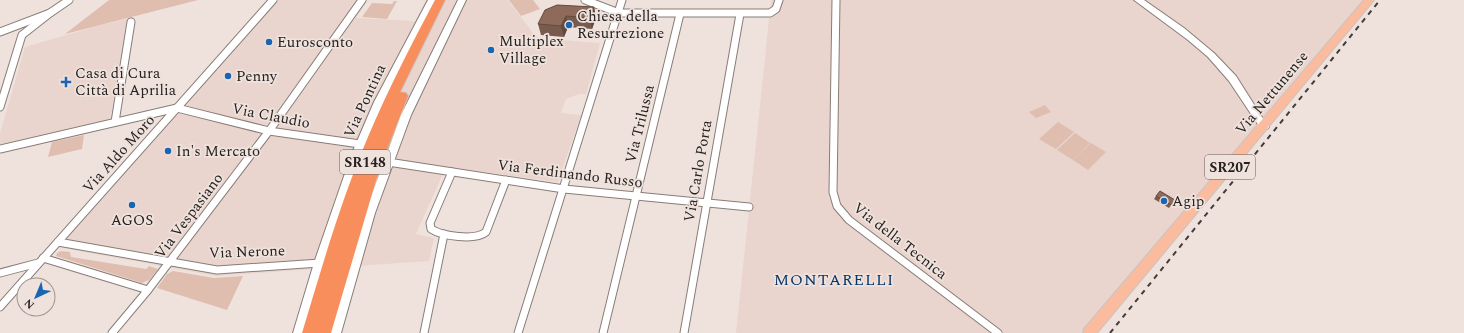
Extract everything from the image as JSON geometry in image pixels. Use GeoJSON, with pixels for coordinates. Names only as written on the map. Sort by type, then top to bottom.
{"type":"FeatureCollection","features":[{"type":"Feature","properties":{"kind":"highway","name":"SR148"},"geometry":{"type":"LineString","coordinates":[[310,333],[343,225],[374,138],[400,80],[440,0]]}},
{"type":"Feature","properties":{"kind":"highway","name":"SR148"},"geometry":{"type":"LineString","coordinates":[[323,333],[355,222],[387,130],[406,87],[450,0]]}},
{"type":"Feature","properties":{"kind":"main road","name":"Via Nettunense"},"geometry":{"type":"LineString","coordinates":[[1089,333],[1264,127],[1369,0]]}},
{"type":"Feature","properties":{"kind":"street"},"geometry":{"type":"LineString","coordinates":[[0,107],[22,35],[69,0]]}},
{"type":"Feature","properties":{"kind":"street","name":"Via Aldo Moro"},"geometry":{"type":"LineString","coordinates":[[0,307],[273,0]]}},
{"type":"Feature","properties":{"kind":"street","name":"Via Vespasiano"},"geometry":{"type":"LineString","coordinates":[[112,333],[171,262],[268,131],[362,0]]}},
{"type":"Feature","properties":{"kind":"street","name":"Via Pontina"},"geometry":{"type":"LineString","coordinates":[[299,333],[320,263],[360,144],[379,102],[432,0]]}},
{"type":"Feature","properties":{"kind":"street"},"geometry":{"type":"LineString","coordinates":[[335,333],[368,217],[388,162],[406,115],[462,0]]}},
{"type":"Feature","properties":{"kind":"street"},"geometry":{"type":"LineString","coordinates":[[585,0],[619,13],[680,14],[740,14],[772,12],[777,8],[779,0]]}},
{"type":"Feature","properties":{"kind":"street"},"geometry":{"type":"LineString","coordinates":[[518,333],[622,0]]}},
{"type":"Feature","properties":{"kind":"street","name":"Via della Tecnica"},"geometry":{"type":"LineString","coordinates":[[836,0],[833,192],[837,206],[849,220],[998,333]]}},
{"type":"Feature","properties":{"kind":"street"},"geometry":{"type":"LineString","coordinates":[[1138,0],[1197,44],[1220,64],[1233,80],[1264,127]]}},
{"type":"Feature","properties":{"kind":"street"},"geometry":{"type":"LineString","coordinates":[[0,32],[50,13]]}},
{"type":"Feature","properties":{"kind":"street","name":"Via Trilussa"},"geometry":{"type":"LineString","coordinates":[[603,333],[680,14]]}},
{"type":"Feature","properties":{"kind":"street","name":"Via Carlo Porta"},"geometry":{"type":"LineString","coordinates":[[684,333],[740,14]]}},
{"type":"Feature","properties":{"kind":"street"},"geometry":{"type":"LineString","coordinates":[[115,122],[131,22]]}},
{"type":"Feature","properties":{"kind":"street"},"geometry":{"type":"LineString","coordinates":[[15,27],[22,31],[22,35]]}},
{"type":"Feature","properties":{"kind":"street"},"geometry":{"type":"LineString","coordinates":[[0,149],[177,108]]}},
{"type":"Feature","properties":{"kind":"street","name":"Via Claudio"},"geometry":{"type":"LineString","coordinates":[[177,108],[268,131],[360,144]]}},
{"type":"Feature","properties":{"kind":"street","name":"Via Ferdinando Russo"},"geometry":{"type":"LineString","coordinates":[[388,162],[564,189],[749,207]]}},
{"type":"Feature","properties":{"kind":"street"},"geometry":{"type":"LineString","coordinates":[[452,172],[431,222],[431,229],[444,234],[475,236],[483,235],[488,229],[506,180]]}},
{"type":"Feature","properties":{"kind":"street"},"geometry":{"type":"LineString","coordinates":[[424,333],[444,234]]}},
{"type":"Feature","properties":{"kind":"street","name":"Via Nerone"},"geometry":{"type":"LineString","coordinates":[[58,242],[217,270],[320,263]]}},
{"type":"Feature","properties":{"kind":"street"},"geometry":{"type":"LineString","coordinates":[[0,273],[41,261],[148,290]]}},
{"type":"Feature","properties":{"kind":"shaded area"},"geometry":{"type":"Polygon","coordinates":[[[109,0],[198,0],[65,34],[109,0]]]}},
{"type":"Feature","properties":{"kind":"shaded area"},"geometry":{"type":"Polygon","coordinates":[[[277,0],[368,0],[356,18],[415,21],[426,0],[508,0],[537,38],[600,43],[586,94],[579,94],[566,99],[561,113],[581,115],[558,182],[446,167],[416,234],[434,238],[429,261],[216,276],[57,247],[277,0]]]}},
{"type":"Feature","properties":{"kind":"shaded area"},"geometry":{"type":"Polygon","coordinates":[[[509,0],[533,0],[540,9],[521,16],[509,0]]]}},
{"type":"Feature","properties":{"kind":"shaded area"},"geometry":{"type":"Polygon","coordinates":[[[771,0],[1374,0],[1097,333],[736,333],[771,0]]]}},
{"type":"Feature","properties":{"kind":"shaded area"},"geometry":{"type":"Polygon","coordinates":[[[394,1],[397,1],[387,19],[362,17],[372,3],[392,4],[394,1]]]}},
{"type":"Feature","properties":{"kind":"shaded area","name":"Casa di Cura Città di Aprilia"},"geometry":{"type":"Polygon","coordinates":[[[127,19],[110,121],[0,145],[0,133],[25,47],[127,19]]]}},
{"type":"Feature","properties":{"kind":"shaded area"},"geometry":{"type":"Polygon","coordinates":[[[1045,105],[1051,112],[1036,118],[1029,112],[1045,105]]]}},
{"type":"Feature","properties":{"kind":"shaded area"},"geometry":{"type":"Polygon","coordinates":[[[1058,122],[1074,132],[1056,149],[1039,139],[1058,122]]]}},
{"type":"Feature","properties":{"kind":"shaded area"},"geometry":{"type":"Polygon","coordinates":[[[1075,133],[1090,143],[1073,160],[1057,150],[1075,133]]]}},
{"type":"Feature","properties":{"kind":"shaded area"},"geometry":{"type":"Polygon","coordinates":[[[84,135],[82,149],[48,157],[52,142],[84,135]]]}},
{"type":"Feature","properties":{"kind":"shaded area"},"geometry":{"type":"Polygon","coordinates":[[[1091,143],[1106,152],[1088,170],[1073,160],[1091,143]]]}},
{"type":"Feature","properties":{"kind":"shaded area"},"geometry":{"type":"Polygon","coordinates":[[[61,251],[70,252],[71,257],[146,269],[149,266],[158,269],[149,280],[142,283],[56,256],[57,253],[61,251]]]}},
{"type":"Feature","properties":{"kind":"shaded area"},"geometry":{"type":"Polygon","coordinates":[[[173,271],[214,278],[243,276],[227,310],[157,288],[167,274],[173,271]]]}},
{"type":"Feature","properties":{"kind":"building"},"geometry":{"type":"Polygon","coordinates":[[[557,5],[594,7],[590,18],[566,16],[561,26],[538,24],[545,10],[557,5]]]}},
{"type":"Feature","properties":{"kind":"building"},"geometry":{"type":"Polygon","coordinates":[[[1160,191],[1175,200],[1171,205],[1156,196],[1160,191]]]}},
{"type":"Feature","properties":{"kind":"railway"},"geometry":{"type":"LineString","coordinates":[[1110,333],[1380,0]]}},
{"type":"Feature","properties":{"kind":"place","name":"Chiesa della Resurrezione"},"geometry":{"type":"Point","coordinates":[569,25]}},
{"type":"Feature","properties":{"kind":"place","name":"Eurosconto"},"geometry":{"type":"Point","coordinates":[269,42]}},
{"type":"Feature","properties":{"kind":"place","name":"Multiplex Village"},"geometry":{"type":"Point","coordinates":[491,50]}},
{"type":"Feature","properties":{"kind":"place","name":"Penny"},"geometry":{"type":"Point","coordinates":[228,76]}},
{"type":"Feature","properties":{"kind":"place","name":"Casa di Cura Città di Aprilia"},"geometry":{"type":"Point","coordinates":[66,82]}},
{"type":"Feature","properties":{"kind":"place","name":"In's Mercato"},"geometry":{"type":"Point","coordinates":[168,151]}},
{"type":"Feature","properties":{"kind":"place","name":"Agip"},"geometry":{"type":"Point","coordinates":[1164,201]}},
{"type":"Feature","properties":{"kind":"place","name":"AGOS"},"geometry":{"type":"Point","coordinates":[132,205]}},
{"type":"Feature","properties":{"kind":"district","name":"MONTARELLI"},"geometry":{"type":"Point","coordinates":[834,280]}}]}
